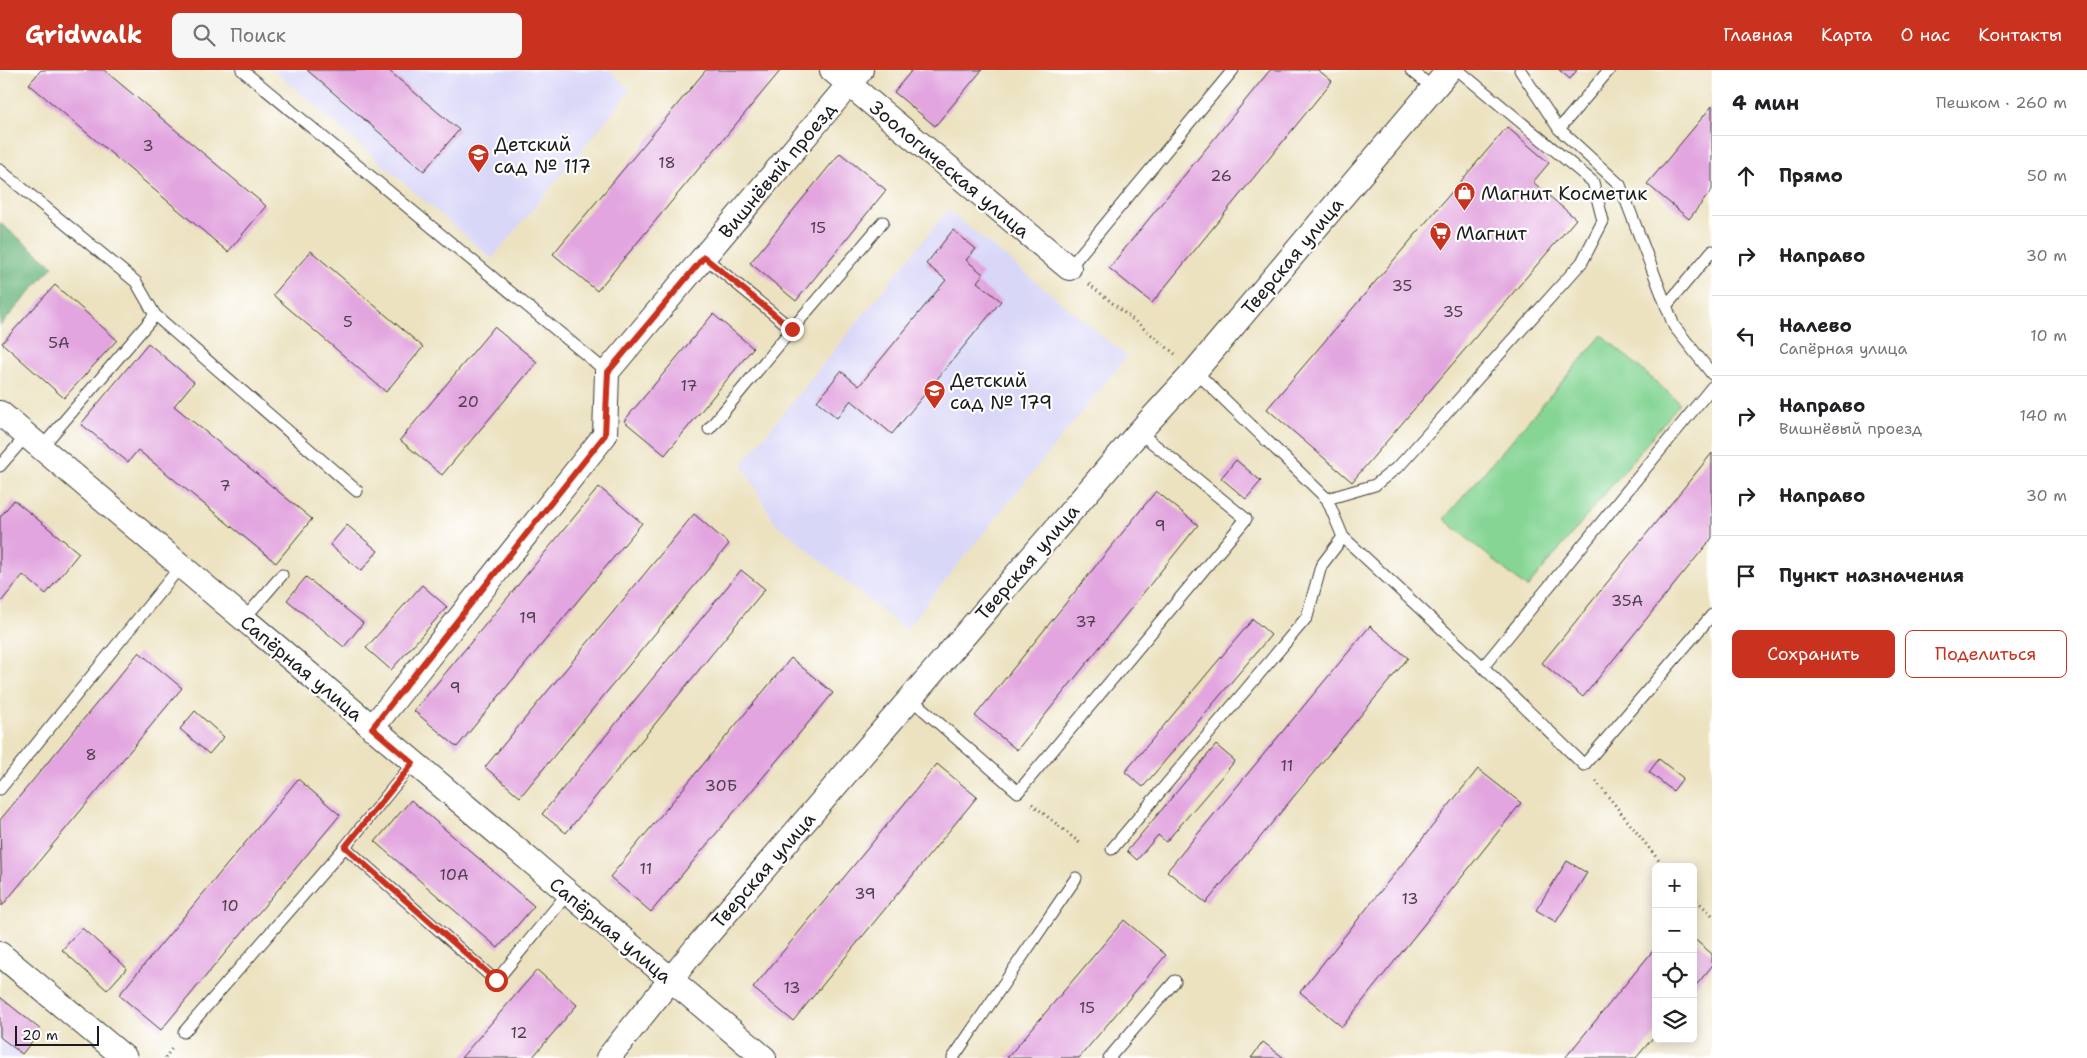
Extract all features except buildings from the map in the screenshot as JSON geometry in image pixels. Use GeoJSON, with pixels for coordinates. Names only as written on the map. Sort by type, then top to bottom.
{"type":"FeatureCollection","features":[{"type":"Feature","properties":{"kind":"street","name":"Тверская улица"},"geometry":{"type":"LineString","coordinates":[[608,1058],[671,980],[910,698],[1139,432],[1195,371],[1449,70]]}},
{"type":"Feature","properties":{"kind":"street","name":"Вишнёвый проезд"},"geometry":{"type":"LineString","coordinates":[[608,372],[704,257],[847,75]]}},
{"type":"Feature","properties":{"kind":"street","name":"Зоологическая улица"},"geometry":{"type":"LineString","coordinates":[[847,75],[1069,268]]}},
{"type":"Feature","properties":{"kind":"street"},"geometry":{"type":"LineString","coordinates":[[372,728],[605,435],[608,372]]}},
{"type":"Feature","properties":{"kind":"street","name":"Сапёрная улица"},"geometry":{"type":"LineString","coordinates":[[0,413],[180,567],[764,1058]]}},
{"type":"Feature","properties":{"kind":"street"},"geometry":{"type":"LineString","coordinates":[[0,954],[124,1058]]}},
{"type":"Feature","properties":{"kind":"lane"},"geometry":{"type":"LineString","coordinates":[[242,70],[608,372]]}},
{"type":"Feature","properties":{"kind":"lane"},"geometry":{"type":"LineString","coordinates":[[1069,268],[1233,70]]}},
{"type":"Feature","properties":{"kind":"lane"},"geometry":{"type":"LineString","coordinates":[[1411,70],[1434,89]]}},
{"type":"Feature","properties":{"kind":"lane"},"geometry":{"type":"LineString","coordinates":[[1327,499],[1375,485],[1400,465],[1582,262],[1603,221],[1593,182],[1458,70]]}},
{"type":"Feature","properties":{"kind":"lane"},"geometry":{"type":"LineString","coordinates":[[1520,70],[1559,129],[1620,185],[1674,326],[1712,374]]}},
{"type":"Feature","properties":{"kind":"lane"},"geometry":{"type":"LineString","coordinates":[[1559,129],[1609,70]]}},
{"type":"Feature","properties":{"kind":"lane"},"geometry":{"type":"LineString","coordinates":[[0,170],[136,282],[155,315],[357,491]]}},
{"type":"Feature","properties":{"kind":"lane"},"geometry":{"type":"LineString","coordinates":[[709,429],[883,222]]}},
{"type":"Feature","properties":{"kind":"lane"},"geometry":{"type":"LineString","coordinates":[[1666,306],[1712,251]]}},
{"type":"Feature","properties":{"kind":"lane"},"geometry":{"type":"LineString","coordinates":[[704,257],[792,329]]}},
{"type":"Feature","properties":{"kind":"lane"},"geometry":{"type":"LineString","coordinates":[[0,466],[34,442],[155,315]]}},
{"type":"Feature","properties":{"kind":"lane"},"geometry":{"type":"LineString","coordinates":[[1195,371],[1327,499],[1343,537],[1483,667],[1584,765],[1712,615]]}},
{"type":"Feature","properties":{"kind":"lane"},"geometry":{"type":"LineString","coordinates":[[1483,667],[1712,388]]}},
{"type":"Feature","properties":{"kind":"lane"},"geometry":{"type":"LineString","coordinates":[[910,698],[1018,792],[1246,519],[1139,432]]}},
{"type":"Feature","properties":{"kind":"lane"},"geometry":{"type":"LineString","coordinates":[[1112,850],[1307,617],[1322,566],[1343,537]]}},
{"type":"Feature","properties":{"kind":"lane"},"geometry":{"type":"LineString","coordinates":[[0,790],[180,567]]}},
{"type":"Feature","properties":{"kind":"lane"},"geometry":{"type":"LineString","coordinates":[[244,619],[282,575]]}},
{"type":"Feature","properties":{"kind":"lane"},"geometry":{"type":"LineString","coordinates":[[184,1032],[345,847],[413,763]]}},
{"type":"Feature","properties":{"kind":"lane"},"geometry":{"type":"LineString","coordinates":[[345,847],[496,980],[568,893]]}},
{"type":"Feature","properties":{"kind":"lane"},"geometry":{"type":"LineString","coordinates":[[953,1058],[1076,878]]}},
{"type":"Feature","properties":{"kind":"lane"},"geometry":{"type":"LineString","coordinates":[[1109,1058],[1175,981]]}},
{"type":"Feature","properties":{"kind":"path"},"geometry":{"type":"LineString","coordinates":[[1069,268],[1195,371]]}},
{"type":"Feature","properties":{"kind":"path"},"geometry":{"type":"LineString","coordinates":[[1584,765],[1661,863]]}},
{"type":"Feature","properties":{"kind":"path"},"geometry":{"type":"LineString","coordinates":[[1018,792],[1082,844]]}},
{"type":"Feature","properties":{"kind":"path"},"geometry":{"type":"LineString","coordinates":[[1697,901],[1712,916]]}},
{"type":"Feature","properties":{"kind":"shaded area","name":"Детский сад № 117"},"geometry":{"type":"Polygon","coordinates":[[[273,70],[609,70],[631,90],[492,259],[273,70]]]}},
{"type":"Feature","properties":{"kind":"shaded area","name":"Детский сад № 179"},"geometry":{"type":"Polygon","coordinates":[[[948,210],[1127,356],[905,630],[774,522],[742,464],[948,210]]]}},
{"type":"Feature","properties":{"kind":"shaded area"},"geometry":{"type":"Polygon","coordinates":[[[0,1037],[22,1054],[18,1058],[0,1058],[0,1037]]]}},
{"type":"Feature","properties":{"kind":"green space"},"geometry":{"type":"Polygon","coordinates":[[[0,223],[53,266],[0,326],[0,223]]]}},
{"type":"Feature","properties":{"kind":"green space"},"geometry":{"type":"Polygon","coordinates":[[[1602,335],[1680,403],[1527,588],[1444,519],[1602,335]]]}},
{"type":"Feature","properties":{"kind":"place","name":"Детский сад № 117"},"geometry":{"type":"Point","coordinates":[478,174]}},
{"type":"Feature","properties":{"kind":"place","name":"Магнит Косметик"},"geometry":{"type":"Point","coordinates":[1465,212]}},
{"type":"Feature","properties":{"kind":"place","name":"Магнит"},"geometry":{"type":"Point","coordinates":[1440,252]}},
{"type":"Feature","properties":{"kind":"place","name":"Детский сад № 179"},"geometry":{"type":"Point","coordinates":[934,410]}},
{"type":"Feature","properties":{"kind":"route"},"geometry":{"type":"LineString","coordinates":[[496,980],[345,847],[413,763],[372,728],[605,435],[608,372],[704,257],[792,329]]}}]}
